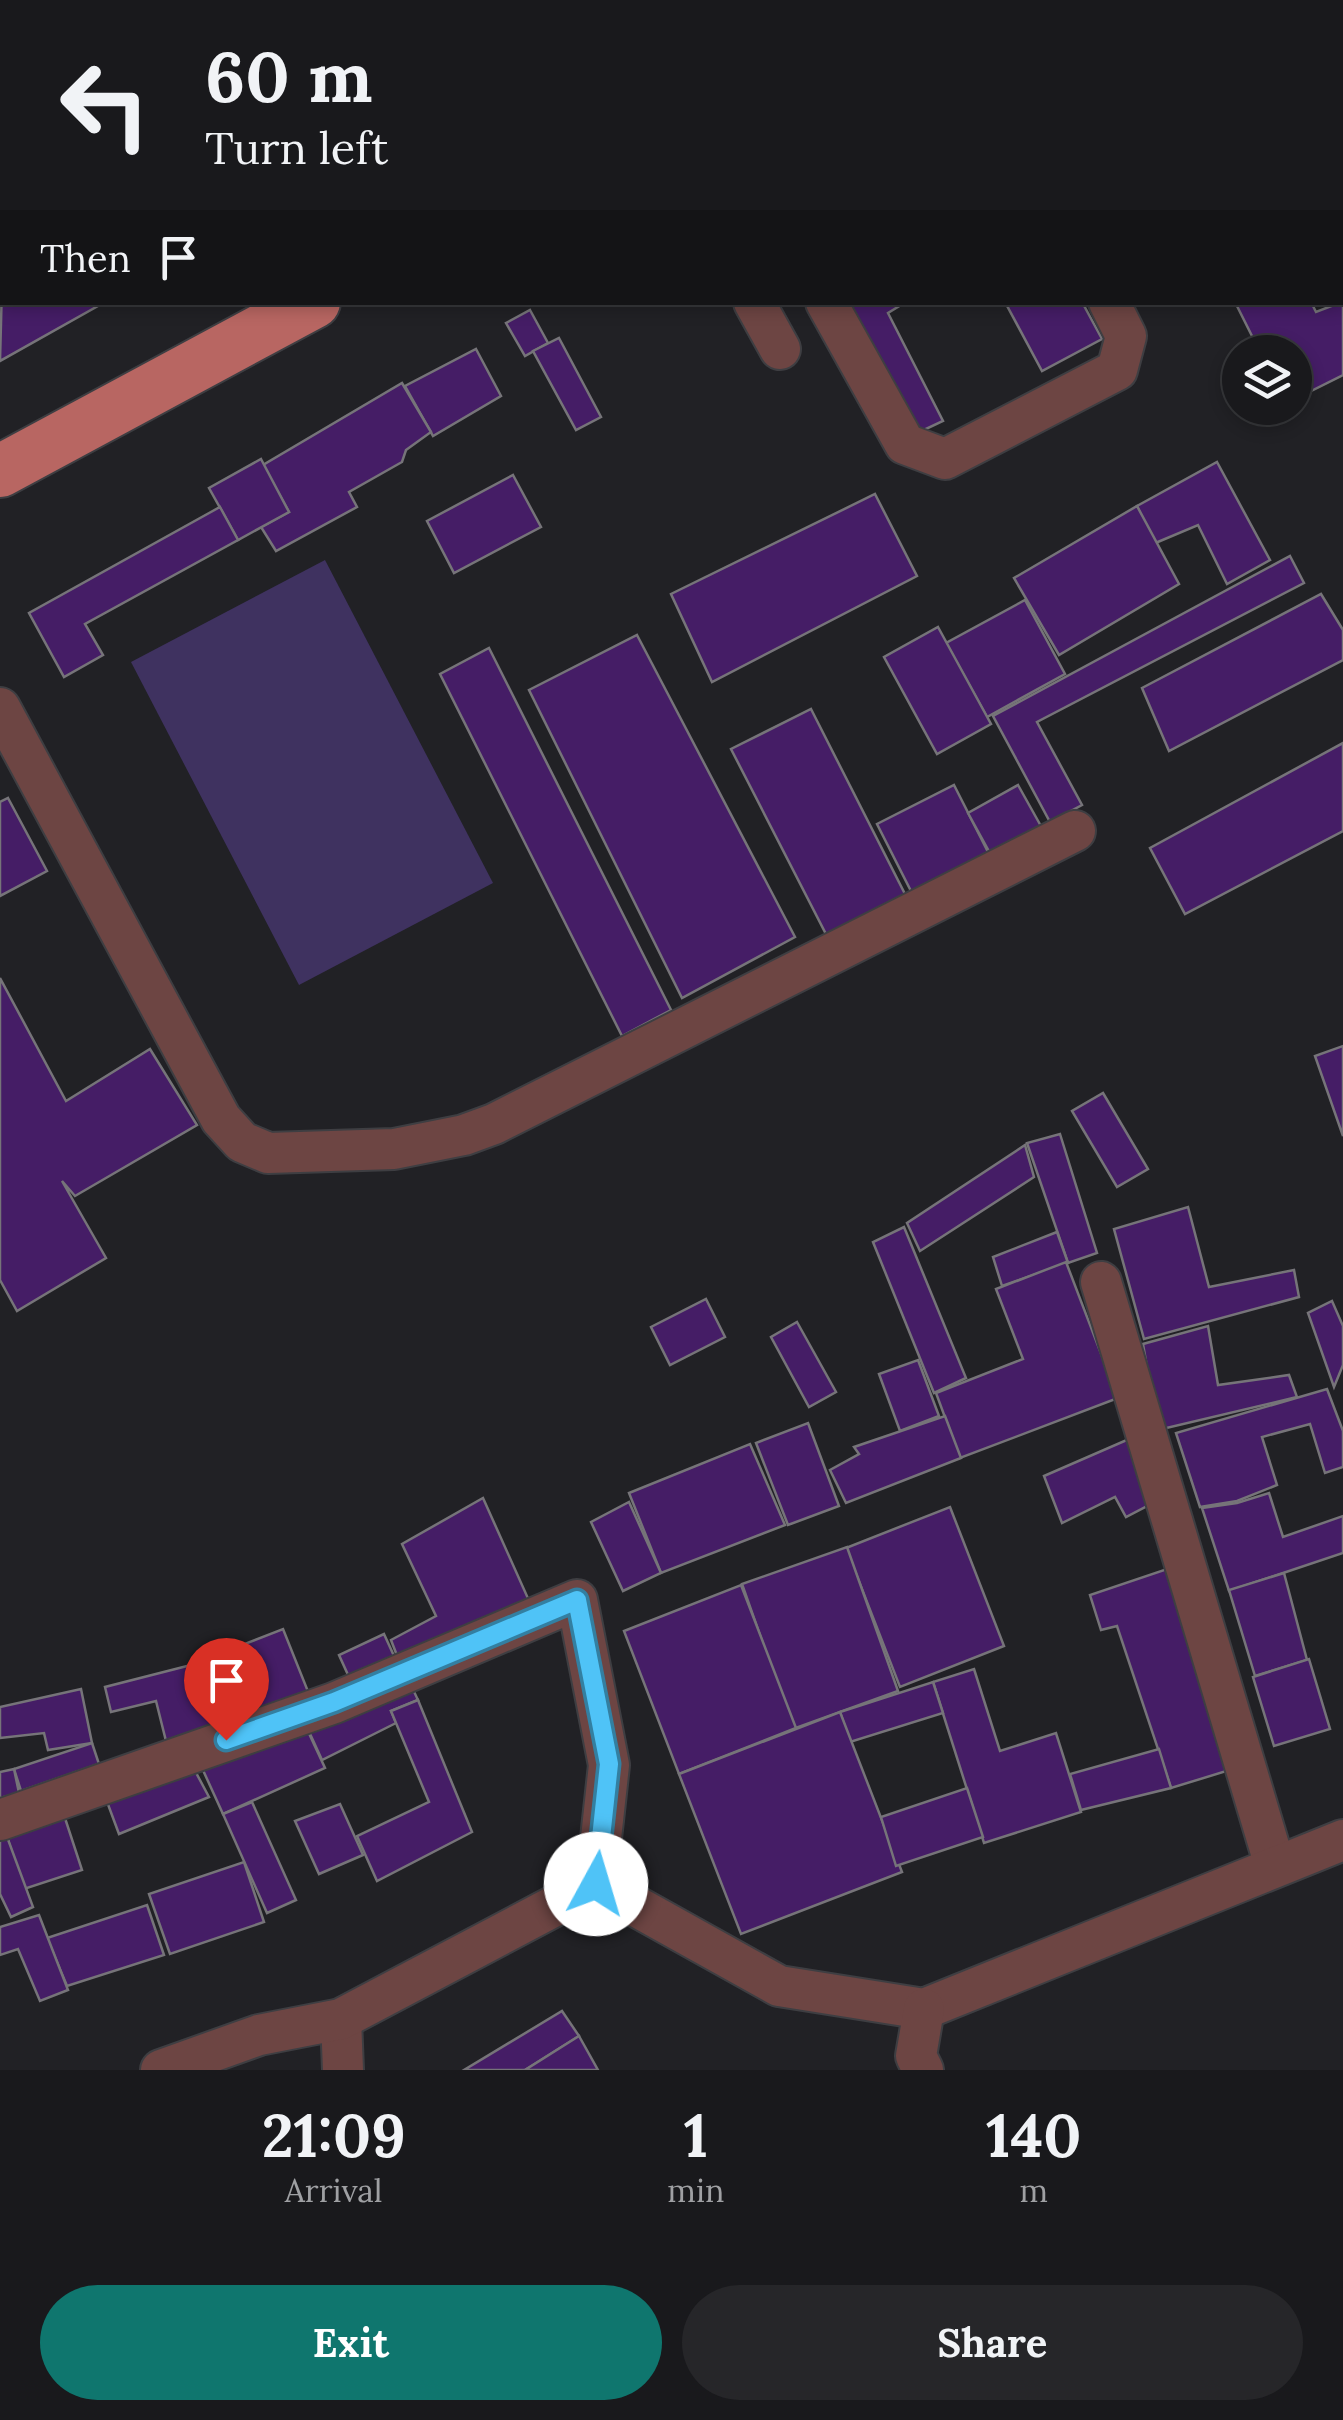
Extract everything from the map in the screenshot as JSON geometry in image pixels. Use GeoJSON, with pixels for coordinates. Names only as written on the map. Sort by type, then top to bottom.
{"type":"FeatureCollection","features":[{"type":"Feature","properties":{"kind":"main road"},"geometry":{"type":"LineString","coordinates":[[0,471],[308,305]]}},
{"type":"Feature","properties":{"kind":"street"},"geometry":{"type":"LineString","coordinates":[[756,305],[780,349]]}},
{"type":"Feature","properties":{"kind":"street"},"geometry":{"type":"LineString","coordinates":[[828,305],[905,444],[945,459],[1118,370],[1126,336],[1110,305]]}},
{"type":"Feature","properties":{"kind":"street"},"geometry":{"type":"LineString","coordinates":[[0,708],[221,1119],[242,1142],[268,1154],[394,1149],[464,1136],[494,1124],[1075,831]]}},
{"type":"Feature","properties":{"kind":"street"},"geometry":{"type":"LineString","coordinates":[[1100,1282],[1276,1866]]}},
{"type":"Feature","properties":{"kind":"street"},"geometry":{"type":"LineString","coordinates":[[0,1820],[334,1702],[577,1600],[609,1764],[596,1884]]}},
{"type":"Feature","properties":{"kind":"street"},"geometry":{"type":"LineString","coordinates":[[596,1884],[779,1986],[924,2010],[1343,1840]]}},
{"type":"Feature","properties":{"kind":"street"},"geometry":{"type":"LineString","coordinates":[[161,2070],[259,2035],[341,2018],[596,1884]]}},
{"type":"Feature","properties":{"kind":"street"},"geometry":{"type":"LineString","coordinates":[[923,2070],[916,2056],[924,2010]]}},
{"type":"Feature","properties":{"kind":"street"},"geometry":{"type":"LineString","coordinates":[[341,2018],[343,2070]]}},
{"type":"Feature","properties":{"kind":"shaded area"},"geometry":{"type":"Polygon","coordinates":[[[325,560],[493,883],[299,985],[131,662],[325,560]]]}},
{"type":"Feature","properties":{"kind":"building"},"geometry":{"type":"Polygon","coordinates":[[[1,305],[100,305],[0,361],[1,305]]]}},
{"type":"Feature","properties":{"kind":"building"},"geometry":{"type":"Polygon","coordinates":[[[842,305],[901,305],[888,313],[943,421],[911,436],[842,305]]]}},
{"type":"Feature","properties":{"kind":"building"},"geometry":{"type":"Polygon","coordinates":[[[1007,305],[1084,305],[1102,339],[1042,371],[1007,305]]]}},
{"type":"Feature","properties":{"kind":"building"},"geometry":{"type":"Polygon","coordinates":[[[1236,305],[1312,305],[1316,312],[1343,305],[1343,375],[1312,390],[1312,335],[1252,335],[1236,305]]]}},
{"type":"Feature","properties":{"kind":"building"},"geometry":{"type":"Polygon","coordinates":[[[530,310],[548,343],[525,356],[506,323],[530,310]]]}},
{"type":"Feature","properties":{"kind":"building"},"geometry":{"type":"Polygon","coordinates":[[[559,338],[601,417],[576,430],[533,351],[559,338]]]}},
{"type":"Feature","properties":{"kind":"building"},"geometry":{"type":"Polygon","coordinates":[[[476,349],[501,396],[433,436],[405,386],[476,349]]]}},
{"type":"Feature","properties":{"kind":"building"},"geometry":{"type":"Polygon","coordinates":[[[402,383],[431,432],[406,450],[402,462],[349,492],[357,507],[276,551],[261,527],[289,512],[263,465],[402,383]]]}},
{"type":"Feature","properties":{"kind":"building"},"geometry":{"type":"Polygon","coordinates":[[[261,459],[289,512],[238,540],[209,488],[261,459]]]}},
{"type":"Feature","properties":{"kind":"building"},"geometry":{"type":"Polygon","coordinates":[[[1217,462],[1270,560],[1227,584],[1198,525],[1153,544],[1137,506],[1217,462]]]}},
{"type":"Feature","properties":{"kind":"building"},"geometry":{"type":"Polygon","coordinates":[[[513,475],[541,527],[454,573],[427,521],[513,475]]]}},
{"type":"Feature","properties":{"kind":"building"},"geometry":{"type":"Polygon","coordinates":[[[875,494],[917,576],[712,682],[671,594],[875,494]]]}},
{"type":"Feature","properties":{"kind":"building"},"geometry":{"type":"Polygon","coordinates":[[[1137,506],[1179,584],[1059,655],[1014,578],[1137,506]]]}},
{"type":"Feature","properties":{"kind":"building"},"geometry":{"type":"Polygon","coordinates":[[[220,507],[238,540],[85,624],[103,655],[64,677],[29,613],[220,507]]]}},
{"type":"Feature","properties":{"kind":"building"},"geometry":{"type":"Polygon","coordinates":[[[1290,556],[1304,583],[1037,722],[1082,805],[1050,822],[993,716],[1290,556]]]}},
{"type":"Feature","properties":{"kind":"building"},"geometry":{"type":"Polygon","coordinates":[[[1321,594],[1343,630],[1343,660],[1169,751],[1142,688],[1321,594]]]}},
{"type":"Feature","properties":{"kind":"building"},"geometry":{"type":"Polygon","coordinates":[[[1025,600],[1065,674],[987,717],[946,643],[1025,600]]]}},
{"type":"Feature","properties":{"kind":"building"},"geometry":{"type":"Polygon","coordinates":[[[938,627],[991,724],[937,754],[884,657],[938,627]]]}},
{"type":"Feature","properties":{"kind":"building"},"geometry":{"type":"Polygon","coordinates":[[[637,635],[795,937],[682,998],[529,690],[637,635]]]}},
{"type":"Feature","properties":{"kind":"building"},"geometry":{"type":"Polygon","coordinates":[[[489,648],[671,1010],[622,1036],[440,674],[489,648]]]}},
{"type":"Feature","properties":{"kind":"building"},"geometry":{"type":"Polygon","coordinates":[[[811,709],[907,898],[828,938],[731,749],[811,709]]]}},
{"type":"Feature","properties":{"kind":"building"},"geometry":{"type":"Polygon","coordinates":[[[1343,743],[1343,831],[1185,914],[1150,848],[1343,743]]]}},
{"type":"Feature","properties":{"kind":"building"},"geometry":{"type":"Polygon","coordinates":[[[954,785],[990,856],[913,895],[877,824],[954,785]]]}},
{"type":"Feature","properties":{"kind":"building"},"geometry":{"type":"Polygon","coordinates":[[[1018,785],[1042,828],[991,855],[968,813],[1018,785]]]}},
{"type":"Feature","properties":{"kind":"building"},"geometry":{"type":"Polygon","coordinates":[[[8,798],[47,871],[0,896],[0,802],[8,798]]]}},
{"type":"Feature","properties":{"kind":"building"},"geometry":{"type":"Polygon","coordinates":[[[0,978],[66,1101],[150,1049],[197,1125],[75,1196],[62,1181],[106,1258],[17,1311],[0,1280],[0,978]]]}},
{"type":"Feature","properties":{"kind":"building"},"geometry":{"type":"Polygon","coordinates":[[[1343,1046],[1343,1136],[1315,1056],[1343,1046]]]}},
{"type":"Feature","properties":{"kind":"building"},"geometry":{"type":"Polygon","coordinates":[[[1103,1093],[1148,1169],[1117,1187],[1072,1111],[1103,1093]]]}},
{"type":"Feature","properties":{"kind":"building"},"geometry":{"type":"Polygon","coordinates":[[[1060,1134],[1097,1253],[1068,1263],[1027,1143],[1060,1134]]]}},
{"type":"Feature","properties":{"kind":"building"},"geometry":{"type":"Polygon","coordinates":[[[1025,1145],[1034,1177],[920,1251],[907,1223],[1025,1145]]]}},
{"type":"Feature","properties":{"kind":"building"},"geometry":{"type":"Polygon","coordinates":[[[1188,1207],[1209,1287],[1294,1270],[1299,1297],[1144,1339],[1114,1229],[1188,1207]]]}},
{"type":"Feature","properties":{"kind":"building"},"geometry":{"type":"Polygon","coordinates":[[[904,1227],[966,1378],[934,1393],[873,1242],[904,1227]]]}},
{"type":"Feature","properties":{"kind":"building"},"geometry":{"type":"Polygon","coordinates":[[[1057,1232],[1068,1263],[1002,1286],[993,1257],[1057,1232]]]}},
{"type":"Feature","properties":{"kind":"building"},"geometry":{"type":"Polygon","coordinates":[[[1066,1262],[1118,1398],[960,1458],[936,1393],[1023,1359],[996,1289],[1066,1262]]]}},
{"type":"Feature","properties":{"kind":"building"},"geometry":{"type":"Polygon","coordinates":[[[706,1299],[725,1337],[670,1365],[651,1327],[706,1299]]]}},
{"type":"Feature","properties":{"kind":"building"},"geometry":{"type":"Polygon","coordinates":[[[1332,1301],[1343,1326],[1343,1365],[1334,1387],[1308,1313],[1332,1301]]]}},
{"type":"Feature","properties":{"kind":"building"},"geometry":{"type":"Polygon","coordinates":[[[797,1322],[836,1392],[809,1407],[771,1337],[797,1322]]]}},
{"type":"Feature","properties":{"kind":"building"},"geometry":{"type":"Polygon","coordinates":[[[1208,1326],[1218,1385],[1289,1375],[1297,1397],[1158,1430],[1143,1344],[1208,1326]]]}},
{"type":"Feature","properties":{"kind":"building"},"geometry":{"type":"Polygon","coordinates":[[[918,1360],[939,1416],[900,1431],[879,1374],[918,1360]]]}},
{"type":"Feature","properties":{"kind":"building"},"geometry":{"type":"Polygon","coordinates":[[[1327,1389],[1343,1431],[1343,1467],[1325,1473],[1310,1424],[1262,1437],[1277,1485],[1237,1501],[1200,1507],[1176,1433],[1327,1389]]]}},
{"type":"Feature","properties":{"kind":"building"},"geometry":{"type":"Polygon","coordinates":[[[945,1416],[961,1458],[846,1503],[830,1470],[859,1454],[854,1447],[945,1416]]]}},
{"type":"Feature","properties":{"kind":"building"},"geometry":{"type":"Polygon","coordinates":[[[808,1423],[839,1506],[788,1525],[756,1443],[808,1423]]]}},
{"type":"Feature","properties":{"kind":"building"},"geometry":{"type":"Polygon","coordinates":[[[1129,1439],[1147,1506],[1126,1517],[1115,1497],[1062,1523],[1044,1476],[1129,1439]]]}},
{"type":"Feature","properties":{"kind":"building"},"geometry":{"type":"Polygon","coordinates":[[[750,1444],[785,1525],[661,1573],[629,1493],[750,1444]]]}},
{"type":"Feature","properties":{"kind":"building"},"geometry":{"type":"Polygon","coordinates":[[[1269,1493],[1283,1537],[1343,1516],[1343,1553],[1229,1591],[1202,1508],[1269,1493]]]}},
{"type":"Feature","properties":{"kind":"building"},"geometry":{"type":"Polygon","coordinates":[[[483,1498],[535,1614],[403,1671],[391,1640],[436,1616],[402,1544],[483,1498]]]}},
{"type":"Feature","properties":{"kind":"building"},"geometry":{"type":"Polygon","coordinates":[[[629,1502],[661,1573],[623,1591],[591,1522],[629,1502]]]}},
{"type":"Feature","properties":{"kind":"building"},"geometry":{"type":"Polygon","coordinates":[[[950,1507],[1004,1646],[900,1687],[846,1548],[950,1507]]]}},
{"type":"Feature","properties":{"kind":"building"},"geometry":{"type":"Polygon","coordinates":[[[847,1547],[898,1691],[793,1729],[742,1584],[847,1547]]]}},
{"type":"Feature","properties":{"kind":"building"},"geometry":{"type":"Polygon","coordinates":[[[1173,1567],[1233,1769],[1171,1788],[1117,1626],[1101,1630],[1090,1595],[1173,1567]]]}},
{"type":"Feature","properties":{"kind":"building"},"geometry":{"type":"Polygon","coordinates":[[[1284,1573],[1307,1660],[1255,1676],[1229,1590],[1284,1573]]]}},
{"type":"Feature","properties":{"kind":"building"},"geometry":{"type":"Polygon","coordinates":[[[741,1585],[796,1728],[679,1774],[624,1631],[741,1585]]]}},
{"type":"Feature","properties":{"kind":"building"},"geometry":{"type":"Polygon","coordinates":[[[283,1629],[311,1699],[225,1735],[191,1665],[283,1629]]]}},
{"type":"Feature","properties":{"kind":"building"},"geometry":{"type":"Polygon","coordinates":[[[384,1634],[399,1667],[354,1688],[339,1655],[384,1634]]]}},
{"type":"Feature","properties":{"kind":"building"},"geometry":{"type":"Polygon","coordinates":[[[1309,1659],[1330,1729],[1274,1746],[1253,1677],[1309,1659]]]}},
{"type":"Feature","properties":{"kind":"building"},"geometry":{"type":"Polygon","coordinates":[[[191,1665],[216,1730],[166,1741],[156,1701],[111,1712],[105,1687],[191,1665]]]}},
{"type":"Feature","properties":{"kind":"building"},"geometry":{"type":"Polygon","coordinates":[[[974,1669],[1000,1751],[1056,1733],[1081,1812],[984,1843],[933,1682],[974,1669]]]}},
{"type":"Feature","properties":{"kind":"building"},"geometry":{"type":"Polygon","coordinates":[[[408,1679],[418,1700],[391,1711],[396,1723],[322,1760],[306,1725],[408,1679]]]}},
{"type":"Feature","properties":{"kind":"building"},"geometry":{"type":"Polygon","coordinates":[[[933,1682],[943,1713],[850,1742],[840,1712],[933,1682]]]}},
{"type":"Feature","properties":{"kind":"building"},"geometry":{"type":"Polygon","coordinates":[[[81,1689],[92,1743],[48,1750],[44,1733],[0,1738],[0,1707],[81,1689]]]}},
{"type":"Feature","properties":{"kind":"building"},"geometry":{"type":"Polygon","coordinates":[[[418,1700],[472,1832],[377,1881],[357,1836],[429,1802],[391,1711],[418,1700]]]}},
{"type":"Feature","properties":{"kind":"building"},"geometry":{"type":"Polygon","coordinates":[[[840,1712],[902,1872],[741,1934],[679,1774],[840,1712]]]}},
{"type":"Feature","properties":{"kind":"building"},"geometry":{"type":"Polygon","coordinates":[[[306,1727],[325,1768],[223,1814],[202,1768],[306,1727]]]}},
{"type":"Feature","properties":{"kind":"building"},"geometry":{"type":"Polygon","coordinates":[[[92,1743],[99,1764],[21,1791],[14,1769],[92,1743]]]}},
{"type":"Feature","properties":{"kind":"building"},"geometry":{"type":"Polygon","coordinates":[[[1159,1749],[1171,1788],[1081,1810],[1070,1774],[1159,1749]]]}},
{"type":"Feature","properties":{"kind":"building"},"geometry":{"type":"Polygon","coordinates":[[[193,1767],[209,1797],[119,1834],[106,1799],[193,1767]]]}},
{"type":"Feature","properties":{"kind":"building"},"geometry":{"type":"Polygon","coordinates":[[[14,1769],[19,1793],[0,1798],[0,1772],[14,1769]]]}},
{"type":"Feature","properties":{"kind":"building"},"geometry":{"type":"Polygon","coordinates":[[[967,1788],[983,1837],[896,1866],[881,1817],[967,1788]]]}},
{"type":"Feature","properties":{"kind":"building"},"geometry":{"type":"Polygon","coordinates":[[[252,1802],[296,1900],[267,1913],[223,1814],[252,1802]]]}},
{"type":"Feature","properties":{"kind":"building"},"geometry":{"type":"Polygon","coordinates":[[[340,1804],[363,1855],[319,1874],[295,1821],[340,1804]]]}},
{"type":"Feature","properties":{"kind":"building"},"geometry":{"type":"Polygon","coordinates":[[[63,1812],[82,1870],[24,1889],[5,1831],[63,1812]]]}},
{"type":"Feature","properties":{"kind":"building"},"geometry":{"type":"Polygon","coordinates":[[[6,1834],[33,1907],[11,1917],[0,1894],[0,1836],[6,1834]]]}},
{"type":"Feature","properties":{"kind":"building"},"geometry":{"type":"Polygon","coordinates":[[[244,1862],[264,1922],[170,1954],[149,1894],[244,1862]]]}},
{"type":"Feature","properties":{"kind":"building"},"geometry":{"type":"Polygon","coordinates":[[[147,1905],[164,1955],[67,1986],[47,1938],[147,1905]]]}},
{"type":"Feature","properties":{"kind":"building"},"geometry":{"type":"Polygon","coordinates":[[[39,1915],[68,1990],[40,2001],[18,1949],[0,1955],[0,1927],[39,1915]]]}},
{"type":"Feature","properties":{"kind":"building"},"geometry":{"type":"Polygon","coordinates":[[[562,2011],[579,2036],[525,2070],[464,2070],[562,2011]]]}},
{"type":"Feature","properties":{"kind":"building"},"geometry":{"type":"Polygon","coordinates":[[[579,2036],[598,2070],[525,2070],[579,2036]]]}},
{"type":"Feature","properties":{"kind":"route"},"geometry":{"type":"LineString","coordinates":[[226,1740],[334,1702],[577,1600],[609,1764],[596,1884]]}}]}
